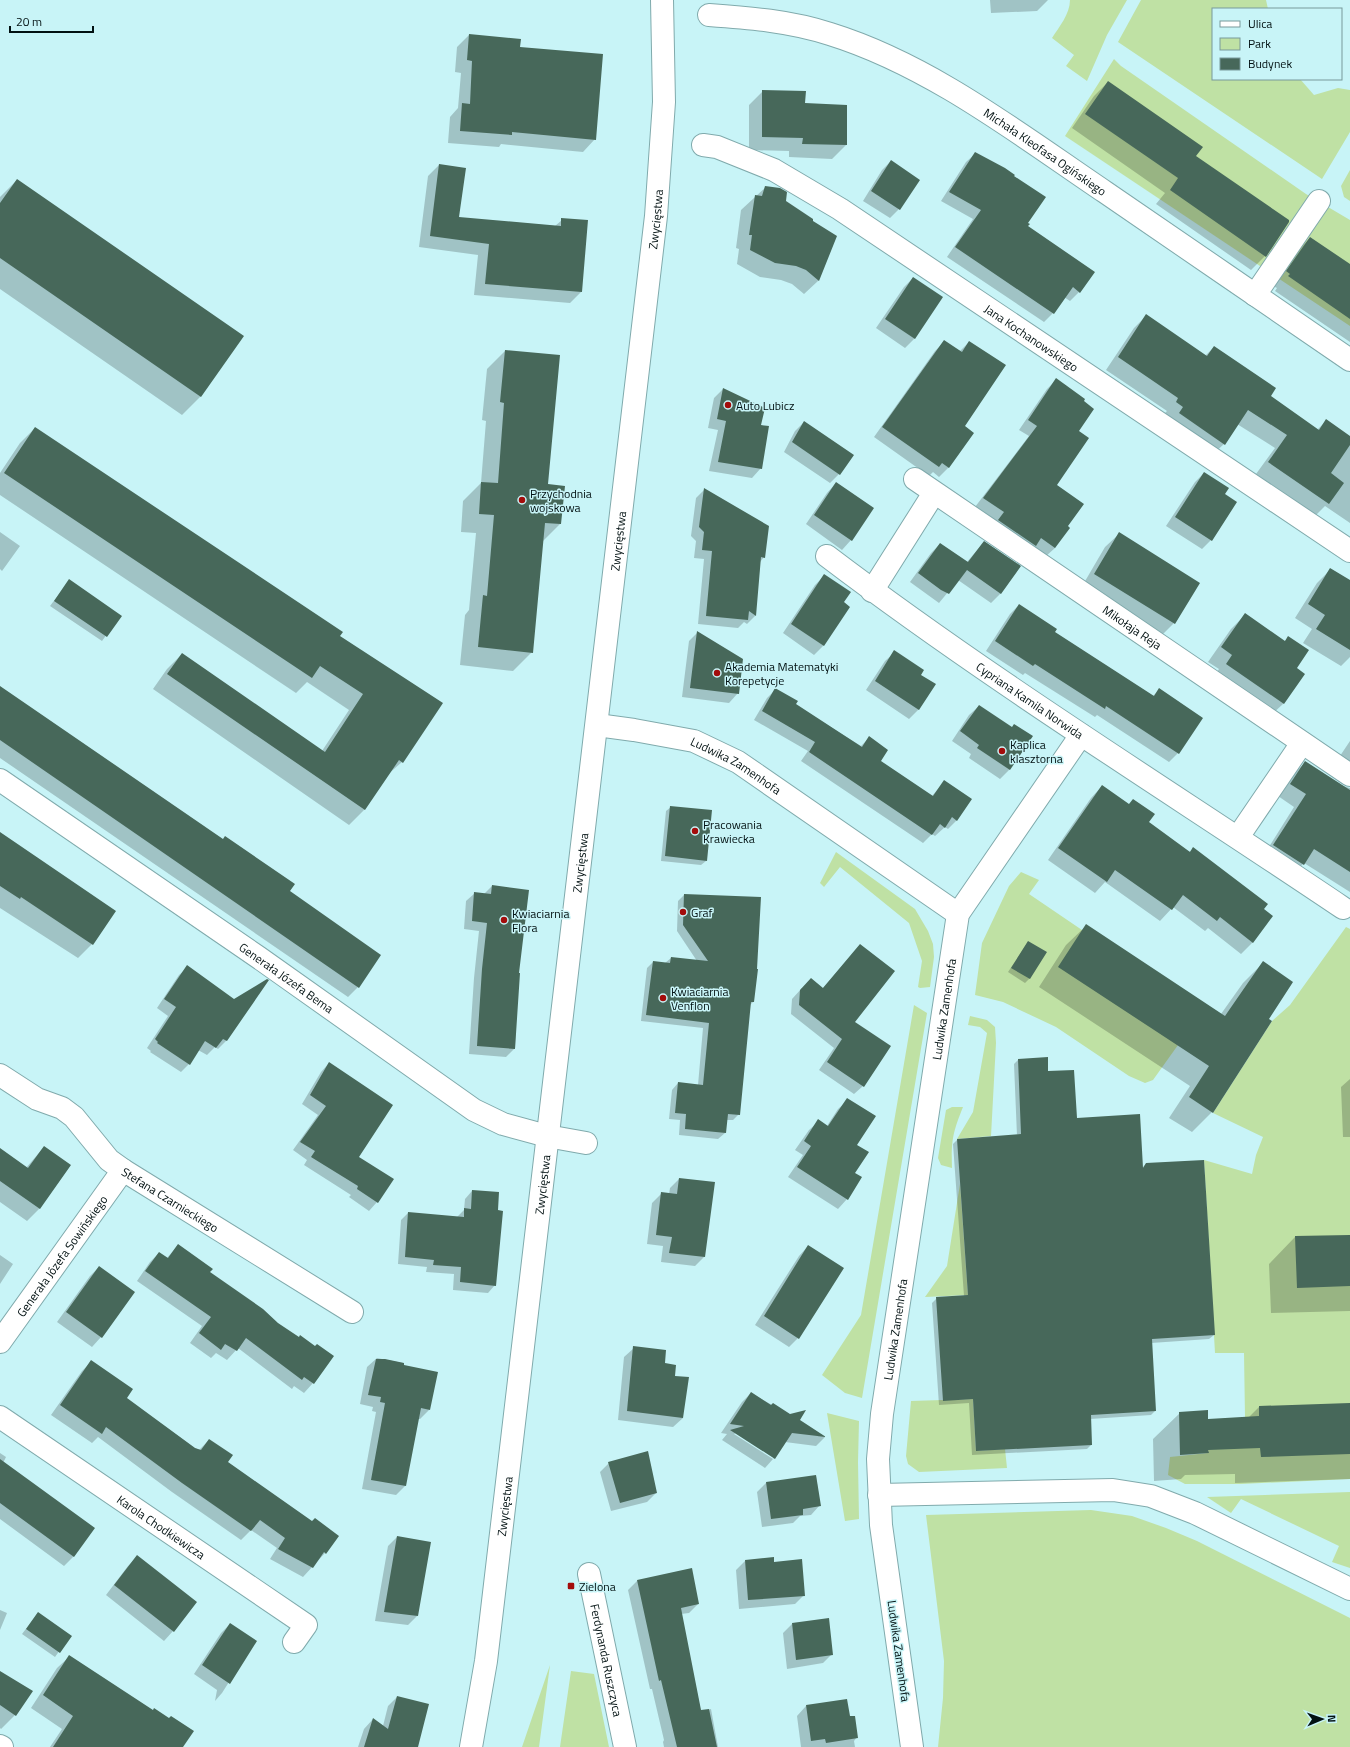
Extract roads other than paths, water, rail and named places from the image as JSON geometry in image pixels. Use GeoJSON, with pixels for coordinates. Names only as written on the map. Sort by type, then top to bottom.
{"type":"FeatureCollection","features":[{"type":"Feature","properties":{"kind":"street","name":"Zwycięstwa"},"geometry":{"type":"LineString","coordinates":[[471,1747],[487,1653],[656,216],[664,102],[662,0]]}},
{"type":"Feature","properties":{"kind":"street","name":"Michała Kleofasa Ogińskiego"},"geometry":{"type":"LineString","coordinates":[[709,14],[761,18],[808,28],[856,43],[912,67],[985,110],[1350,360]]}},
{"type":"Feature","properties":{"kind":"street","name":"Jana Kochanowskiego"},"geometry":{"type":"LineString","coordinates":[[703,145],[717,147],[774,170],[840,209],[1350,551]]}},
{"type":"Feature","properties":{"kind":"street"},"geometry":{"type":"LineString","coordinates":[[1255,295],[1319,201]]}},
{"type":"Feature","properties":{"kind":"street","name":"Mikołaja Reja"},"geometry":{"type":"LineString","coordinates":[[915,479],[1350,775]]}},
{"type":"Feature","properties":{"kind":"street"},"geometry":{"type":"LineString","coordinates":[[872,590],[934,493]]}},
{"type":"Feature","properties":{"kind":"street","name":"Cypriana Kamila Norwida"},"geometry":{"type":"LineString","coordinates":[[827,556],[872,590],[1081,735],[1238,837],[1343,908]]}},
{"type":"Feature","properties":{"kind":"street","name":"Ludwika Zamenhofa"},"geometry":{"type":"LineString","coordinates":[[597,725],[694,741],[738,762],[958,914]]}},
{"type":"Feature","properties":{"kind":"street","name":"Ludwika Zamenhofa"},"geometry":{"type":"LineString","coordinates":[[912,1747],[884,1551],[879,1495],[878,1458],[882,1414],[958,914],[1081,735]]}},
{"type":"Feature","properties":{"kind":"street"},"geometry":{"type":"LineString","coordinates":[[1238,837],[1302,743]]}},
{"type":"Feature","properties":{"kind":"street","name":"Generała Józefa Bema"},"geometry":{"type":"LineString","coordinates":[[0,780],[258,956],[474,1110],[503,1124],[547,1136],[586,1143]]}},
{"type":"Feature","properties":{"kind":"street","name":"Stefana Czarnieckiego"},"geometry":{"type":"LineString","coordinates":[[0,1075],[37,1099],[62,1108],[74,1116],[109,1160],[123,1170],[352,1312]]}},
{"type":"Feature","properties":{"kind":"street","name":"Generała Józefa Sowińskiego"},"geometry":{"type":"LineString","coordinates":[[0,1342],[123,1170]]}},
{"type":"Feature","properties":{"kind":"street","name":"Karola Chodkiewicza"},"geometry":{"type":"LineString","coordinates":[[0,1417],[306,1625],[294,1642]]}},
{"type":"Feature","properties":{"kind":"street"},"geometry":{"type":"LineString","coordinates":[[879,1495],[1113,1490],[1151,1496],[1195,1513],[1350,1589]]}},
{"type":"Feature","properties":{"kind":"street","name":"Ferdynanda Ruszczyca"},"geometry":{"type":"LineString","coordinates":[[589,1574],[625,1747]]}},
{"type":"Feature","properties":{"kind":"place","name":"Auto Lubicz"},"geometry":{"type":"Point","coordinates":[728,405]}},
{"type":"Feature","properties":{"kind":"place","name":"Przychodnia wojskowa"},"geometry":{"type":"Point","coordinates":[522,500]}},
{"type":"Feature","properties":{"kind":"place","name":"Akademia Matematyki Korepetycje"},"geometry":{"type":"Point","coordinates":[717,673]}},
{"type":"Feature","properties":{"kind":"place","name":"Kaplica klasztorna"},"geometry":{"type":"Point","coordinates":[1002,751]}},
{"type":"Feature","properties":{"kind":"place","name":"Pracowania Krawiecka"},"geometry":{"type":"Point","coordinates":[695,831]}},
{"type":"Feature","properties":{"kind":"place","name":"Graf"},"geometry":{"type":"Point","coordinates":[683,912]}},
{"type":"Feature","properties":{"kind":"place","name":"Kwiaciarnia Flora"},"geometry":{"type":"Point","coordinates":[504,920]}},
{"type":"Feature","properties":{"kind":"place","name":"Kwiaciarnia Venflon"},"geometry":{"type":"Point","coordinates":[663,998]}},
{"type":"Feature","properties":{"kind":"place","name":"Zielona"},"geometry":{"type":"Point","coordinates":[571,1586]}}]}
